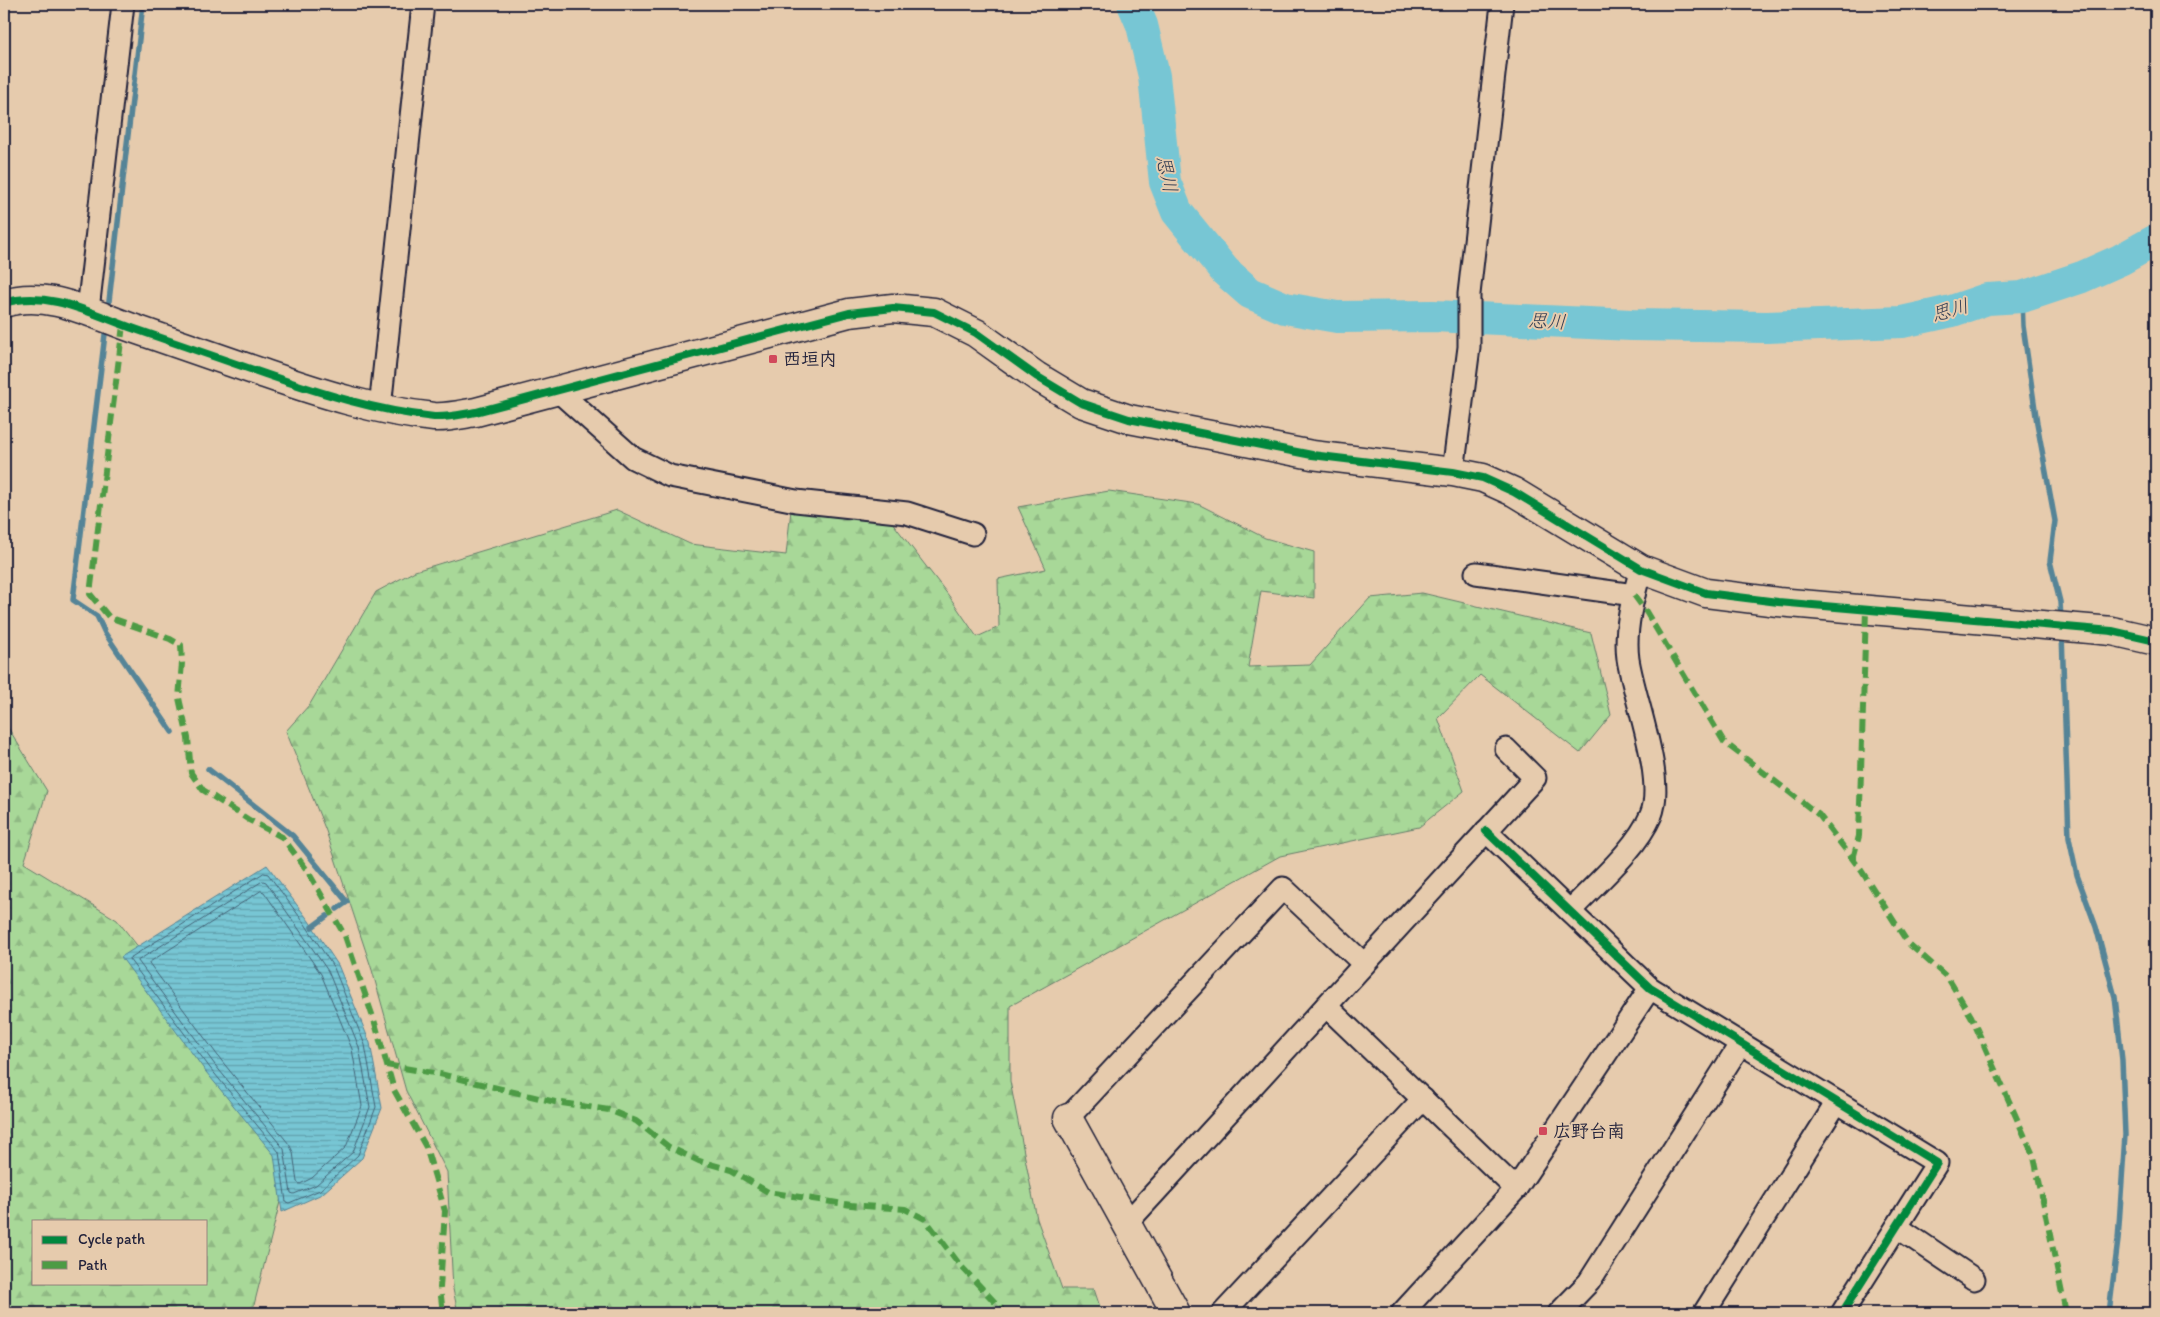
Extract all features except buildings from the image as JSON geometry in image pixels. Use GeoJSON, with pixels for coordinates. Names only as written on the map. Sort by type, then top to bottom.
{"type":"FeatureCollection","features":[{"type":"Feature","properties":{"kind":"street"},"geometry":{"type":"LineString","coordinates":[[88,310],[123,4]]}},
{"type":"Feature","properties":{"kind":"street"},"geometry":{"type":"LineString","coordinates":[[380,408],[423,4]]}},
{"type":"Feature","properties":{"kind":"street"},"geometry":{"type":"LineString","coordinates":[[1453,472],[1469,347],[1469,294],[1502,4]]}},
{"type":"Feature","properties":{"kind":"street"},"geometry":{"type":"LineString","coordinates":[[4,303],[13,300],[56,301],[88,310],[122,325],[334,397],[380,408],[436,417],[476,412],[849,312],[893,308],[934,312],[976,333],[1036,376],[1081,403],[1129,419],[1312,455],[1453,472],[1483,478],[1514,492],[1641,569],[1706,593],[1778,602],[2112,631],[2156,641]]}},
{"type":"Feature","properties":{"kind":"street"},"geometry":{"type":"LineString","coordinates":[[558,390],[633,458],[670,476],[796,501],[907,513],[973,534]]}},
{"type":"Feature","properties":{"kind":"street"},"geometry":{"type":"LineString","coordinates":[[1570,911],[1633,844],[1651,814],[1656,780],[1628,657],[1629,613],[1641,569]]}},
{"type":"Feature","properties":{"kind":"street"},"geometry":{"type":"LineString","coordinates":[[1476,573],[1634,595]]}},
{"type":"Feature","properties":{"kind":"street"},"geometry":{"type":"LineString","coordinates":[[1127,1223],[1534,778],[1506,749]]}},
{"type":"Feature","properties":{"kind":"street"},"geometry":{"type":"LineString","coordinates":[[1486,831],[1650,988],[1937,1163],[1842,1313]]}},
{"type":"Feature","properties":{"kind":"street"},"geometry":{"type":"LineString","coordinates":[[1176,1313],[1068,1118],[1283,888],[1364,964]]}},
{"type":"Feature","properties":{"kind":"street"},"geometry":{"type":"LineString","coordinates":[[1402,1313],[1516,1189],[1650,988]]}},
{"type":"Feature","properties":{"kind":"street"},"geometry":{"type":"LineString","coordinates":[[1326,1006],[1516,1189]]}},
{"type":"Feature","properties":{"kind":"street"},"geometry":{"type":"LineString","coordinates":[[1559,1313],[1588,1282],[1741,1043]]}},
{"type":"Feature","properties":{"kind":"street"},"geometry":{"type":"LineString","coordinates":[[1223,1313],[1423,1099]]}},
{"type":"Feature","properties":{"kind":"street"},"geometry":{"type":"LineString","coordinates":[[1704,1313],[1837,1102]]}},
{"type":"Feature","properties":{"kind":"street"},"geometry":{"type":"LineString","coordinates":[[1897,1227],[1974,1279]]}},
{"type":"Feature","properties":{"kind":"green space"},"geometry":{"type":"Polygon","coordinates":[[[1109,491],[1198,504],[1265,538],[1314,552],[1314,598],[1261,591],[1248,667],[1310,665],[1370,598],[1422,593],[1591,633],[1611,715],[1580,753],[1480,675],[1438,718],[1464,791],[1419,827],[1280,856],[1010,1006],[1010,1081],[1037,1219],[1062,1289],[1094,1289],[1102,1313],[458,1313],[453,1289],[447,1172],[406,1091],[372,970],[326,831],[286,731],[310,704],[376,592],[415,571],[617,510],[690,544],[786,555],[791,510],[888,517],[949,596],[977,637],[999,627],[998,579],[1046,569],[1018,507],[1109,491]]]}},
{"type":"Feature","properties":{"kind":"green space"},"geometry":{"type":"Polygon","coordinates":[[[4,721],[47,791],[24,863],[117,920],[260,1101],[287,1174],[252,1313],[4,1313],[4,721]]]}},
{"type":"Feature","properties":{"kind":"water"},"geometry":{"type":"Polygon","coordinates":[[[267,865],[309,921],[338,965],[370,1043],[382,1108],[362,1158],[322,1194],[282,1212],[274,1155],[206,1072],[121,957],[267,865]]]}},
{"type":"Feature","properties":{"kind":"waterway"},"geometry":{"type":"LineString","coordinates":[[108,310],[143,4]]}},
{"type":"Feature","properties":{"kind":"waterway","name":"思川"},"geometry":{"type":"LineString","coordinates":[[1133,4],[1142,25],[1154,76],[1165,182],[1177,212],[1225,271],[1250,293],[1285,308],[1337,317],[1433,316],[1632,325],[1767,327],[1902,322],[1952,311],[1987,299],[2022,297],[2082,277],[2120,260],[2156,240]]}},
{"type":"Feature","properties":{"kind":"waterway"},"geometry":{"type":"LineString","coordinates":[[2022,297],[2023,326],[2037,423],[2055,521],[2050,561],[2060,602],[2061,619]]}},
{"type":"Feature","properties":{"kind":"waterway"},"geometry":{"type":"LineString","coordinates":[[106,326],[73,600],[97,616],[105,633],[172,732]]}},
{"type":"Feature","properties":{"kind":"waterway"},"geometry":{"type":"LineString","coordinates":[[2062,634],[2069,838],[2077,875],[2096,927],[2115,997],[2122,1060],[2125,1135],[2118,1240],[2109,1313]]}},
{"type":"Feature","properties":{"kind":"waterway"},"geometry":{"type":"LineString","coordinates":[[208,769],[293,836],[347,902],[337,909]]}},
{"type":"Feature","properties":{"kind":"waterway"},"geometry":{"type":"LineString","coordinates":[[312,927],[327,916]]}},
{"type":"Feature","properties":{"kind":"marked path"},"geometry":{"type":"LineString","coordinates":[[123,325],[90,594],[109,617],[170,639],[181,645],[182,663],[179,698],[188,738],[191,773],[203,790],[249,820],[282,837],[307,870],[345,936],[375,1023],[394,1090],[426,1147],[445,1211],[440,1288],[443,1313]]}},
{"type":"Feature","properties":{"kind":"marked path"},"geometry":{"type":"LineString","coordinates":[[1634,595],[1645,610],[1724,742],[1819,815],[1861,870],[1908,943],[1948,978],[1971,1016],[2034,1157],[2066,1313]]}},
{"type":"Feature","properties":{"kind":"marked path"},"geometry":{"type":"LineString","coordinates":[[1853,859],[1859,836],[1866,610]]}},
{"type":"Feature","properties":{"kind":"marked path"},"geometry":{"type":"LineString","coordinates":[[386,1065],[440,1074],[555,1102],[609,1110],[636,1121],[669,1147],[699,1161],[731,1170],[768,1192],[851,1205],[905,1209],[925,1219],[960,1265],[1005,1313]]}},
{"type":"Feature","properties":{"kind":"cycle path"},"geometry":{"type":"LineString","coordinates":[[4,303],[38,299],[54,301],[327,394],[370,406],[434,417],[476,412],[849,313],[893,308],[934,312],[976,333],[1036,376],[1081,403],[1129,419],[1312,455],[1453,472],[1483,478],[1514,492],[1641,569],[1706,593],[1778,602],[2112,631],[2156,641]]}},
{"type":"Feature","properties":{"kind":"cycle path"},"geometry":{"type":"LineString","coordinates":[[1486,831],[1650,988],[1937,1163],[1842,1313]]}},
{"type":"Feature","properties":{"kind":"place","name":"西垣内"},"geometry":{"type":"Point","coordinates":[773,359]}},
{"type":"Feature","properties":{"kind":"place","name":"広野台南"},"geometry":{"type":"Point","coordinates":[1543,1131]}}]}
